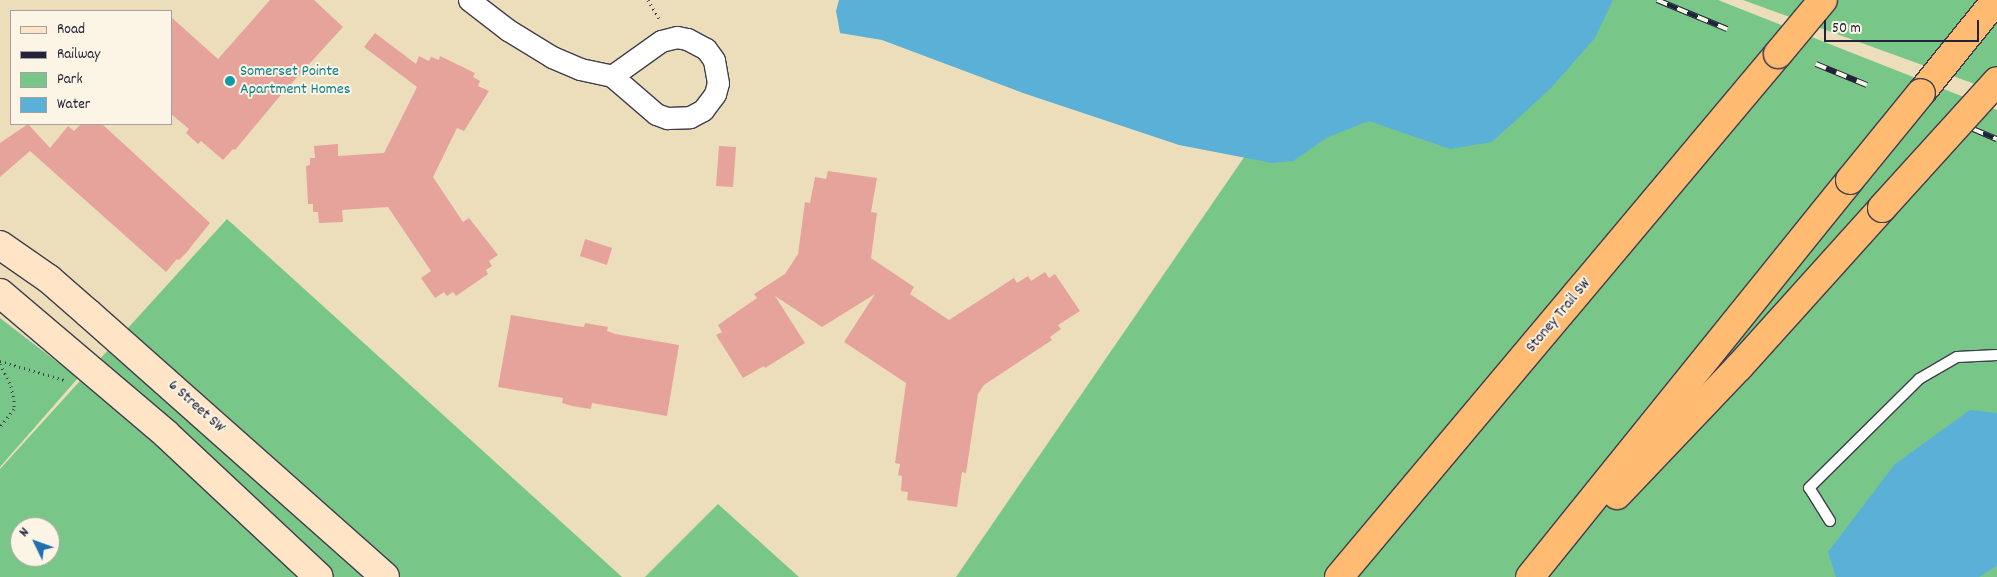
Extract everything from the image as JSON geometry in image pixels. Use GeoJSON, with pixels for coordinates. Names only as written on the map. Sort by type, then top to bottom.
{"type":"FeatureCollection","features":[{"type":"Feature","properties":{"kind":"highway","name":"Stoney Trail SW"},"geometry":{"type":"LineString","coordinates":[[1339,577],[1823,0]]}},
{"type":"Feature","properties":{"kind":"highway"},"geometry":{"type":"LineString","coordinates":[[1530,577],[1996,0]]}},
{"type":"Feature","properties":{"kind":"highway"},"geometry":{"type":"LineString","coordinates":[[1538,577],[1739,366],[1997,82]]}},
{"type":"Feature","properties":{"kind":"main road","name":"6 Street SW"},"geometry":{"type":"LineString","coordinates":[[0,246],[49,279],[88,312],[384,577]]}},
{"type":"Feature","properties":{"kind":"main road"},"geometry":{"type":"LineString","coordinates":[[0,293],[166,434],[319,577]]}},
{"type":"Feature","properties":{"kind":"street"},"geometry":{"type":"LineString","coordinates":[[468,0],[508,30],[552,57],[580,69],[612,76],[656,114],[667,118],[690,117],[703,110],[715,94],[718,83],[714,60],[706,49],[688,39],[677,38],[661,41],[612,76]]}},
{"type":"Feature","properties":{"kind":"lane"},"geometry":{"type":"LineString","coordinates":[[1830,521],[1809,488],[1918,378],[1956,358],[1997,355]]}},
{"type":"Feature","properties":{"kind":"path"},"geometry":{"type":"LineString","coordinates":[[648,0],[661,21]]}},
{"type":"Feature","properties":{"kind":"path"},"geometry":{"type":"LineString","coordinates":[[0,362],[70,382]]}},
{"type":"Feature","properties":{"kind":"path"},"geometry":{"type":"LineString","coordinates":[[0,362],[11,386],[14,400],[14,409],[0,427]]}},
{"type":"Feature","properties":{"kind":"green space"},"geometry":{"type":"Polygon","coordinates":[[[1352,0],[1718,0],[1997,110],[1997,577],[956,577],[1352,0]]]}},
{"type":"Feature","properties":{"kind":"green space"},"geometry":{"type":"Polygon","coordinates":[[[1743,0],[1997,0],[1997,92],[1743,0]]]}},
{"type":"Feature","properties":{"kind":"green space"},"geometry":{"type":"Polygon","coordinates":[[[227,219],[622,577],[0,577],[0,469],[227,219]]]}},
{"type":"Feature","properties":{"kind":"green space"},"geometry":{"type":"Polygon","coordinates":[[[0,318],[78,378],[0,467],[0,318]]]}},
{"type":"Feature","properties":{"kind":"green space"},"geometry":{"type":"Polygon","coordinates":[[[718,504],[799,577],[645,577],[718,504]]]}},
{"type":"Feature","properties":{"kind":"water"},"geometry":{"type":"Polygon","coordinates":[[[839,0],[1613,0],[1595,38],[1551,88],[1492,142],[1450,149],[1369,121],[1328,137],[1293,161],[1272,163],[1179,145],[1023,93],[882,40],[840,33],[836,11],[839,0]]]}},
{"type":"Feature","properties":{"kind":"water"},"geometry":{"type":"Polygon","coordinates":[[[1970,410],[1997,413],[1997,566],[1979,577],[1836,577],[1828,552],[1895,464],[1970,410]]]}},
{"type":"Feature","properties":{"kind":"building","name":"Somerset Pointe Apartment Homes"},"geometry":{"type":"Polygon","coordinates":[[[270,0],[314,0],[343,27],[280,96],[235,150],[233,149],[223,160],[201,141],[198,144],[186,133],[189,129],[172,115],[172,18],[218,59],[270,0]]]}},
{"type":"Feature","properties":{"kind":"building"},"geometry":{"type":"Polygon","coordinates":[[[375,33],[416,64],[419,56],[429,61],[431,57],[439,60],[440,56],[475,73],[473,77],[480,81],[478,86],[489,91],[464,131],[457,128],[433,177],[463,222],[469,218],[498,255],[489,261],[492,266],[486,270],[488,274],[456,296],[453,292],[447,296],[444,292],[435,298],[421,278],[431,271],[388,207],[342,210],[343,222],[319,223],[318,212],[313,212],[313,204],[308,204],[306,166],[310,165],[310,158],[315,158],[314,146],[338,144],[338,156],[384,153],[417,87],[364,47],[375,33]]]}},
{"type":"Feature","properties":{"kind":"building"},"geometry":{"type":"Polygon","coordinates":[[[29,125],[50,148],[68,126],[74,131],[80,125],[103,125],[210,223],[186,253],[179,260],[177,259],[166,272],[30,151],[0,177],[0,143],[29,125]]]}},
{"type":"Feature","properties":{"kind":"building"},"geometry":{"type":"Polygon","coordinates":[[[719,146],[736,147],[733,187],[716,186],[719,146]]]}},
{"type":"Feature","properties":{"kind":"building"},"geometry":{"type":"Polygon","coordinates":[[[828,171],[877,178],[871,212],[877,213],[871,258],[914,287],[910,294],[949,320],[1014,278],[1017,283],[1028,276],[1031,281],[1045,272],[1049,278],[1055,274],[1080,311],[1058,325],[1061,329],[1050,337],[1052,340],[984,385],[978,394],[966,473],[962,472],[957,507],[907,500],[908,492],[901,491],[902,476],[898,475],[900,464],[895,463],[906,383],[844,342],[875,294],[822,327],[775,296],[805,343],[765,368],[764,366],[743,378],[716,335],[722,332],[718,325],[757,298],[754,294],[785,274],[798,254],[805,202],[810,203],[815,177],[826,179],[828,171]]]}},
{"type":"Feature","properties":{"kind":"building"},"geometry":{"type":"Polygon","coordinates":[[[585,239],[612,248],[607,265],[580,256],[585,239]]]}},
{"type":"Feature","properties":{"kind":"building"},"geometry":{"type":"Polygon","coordinates":[[[511,315],[584,327],[585,323],[608,327],[607,331],[615,334],[679,345],[667,416],[592,403],[591,409],[572,406],[562,403],[563,398],[498,387],[511,315]]]}},
{"type":"Feature","properties":{"kind":"railway"},"geometry":{"type":"LineString","coordinates":[[1657,0],[1727,29]]}},
{"type":"Feature","properties":{"kind":"railway"},"geometry":{"type":"LineString","coordinates":[[1816,64],[1867,85]]}},
{"type":"Feature","properties":{"kind":"railway"},"geometry":{"type":"LineString","coordinates":[[1973,129],[1997,139]]}},
{"type":"Feature","properties":{"kind":"place","name":"Somerset Pointe Apartment Homes"},"geometry":{"type":"Point","coordinates":[230,81]}}]}
